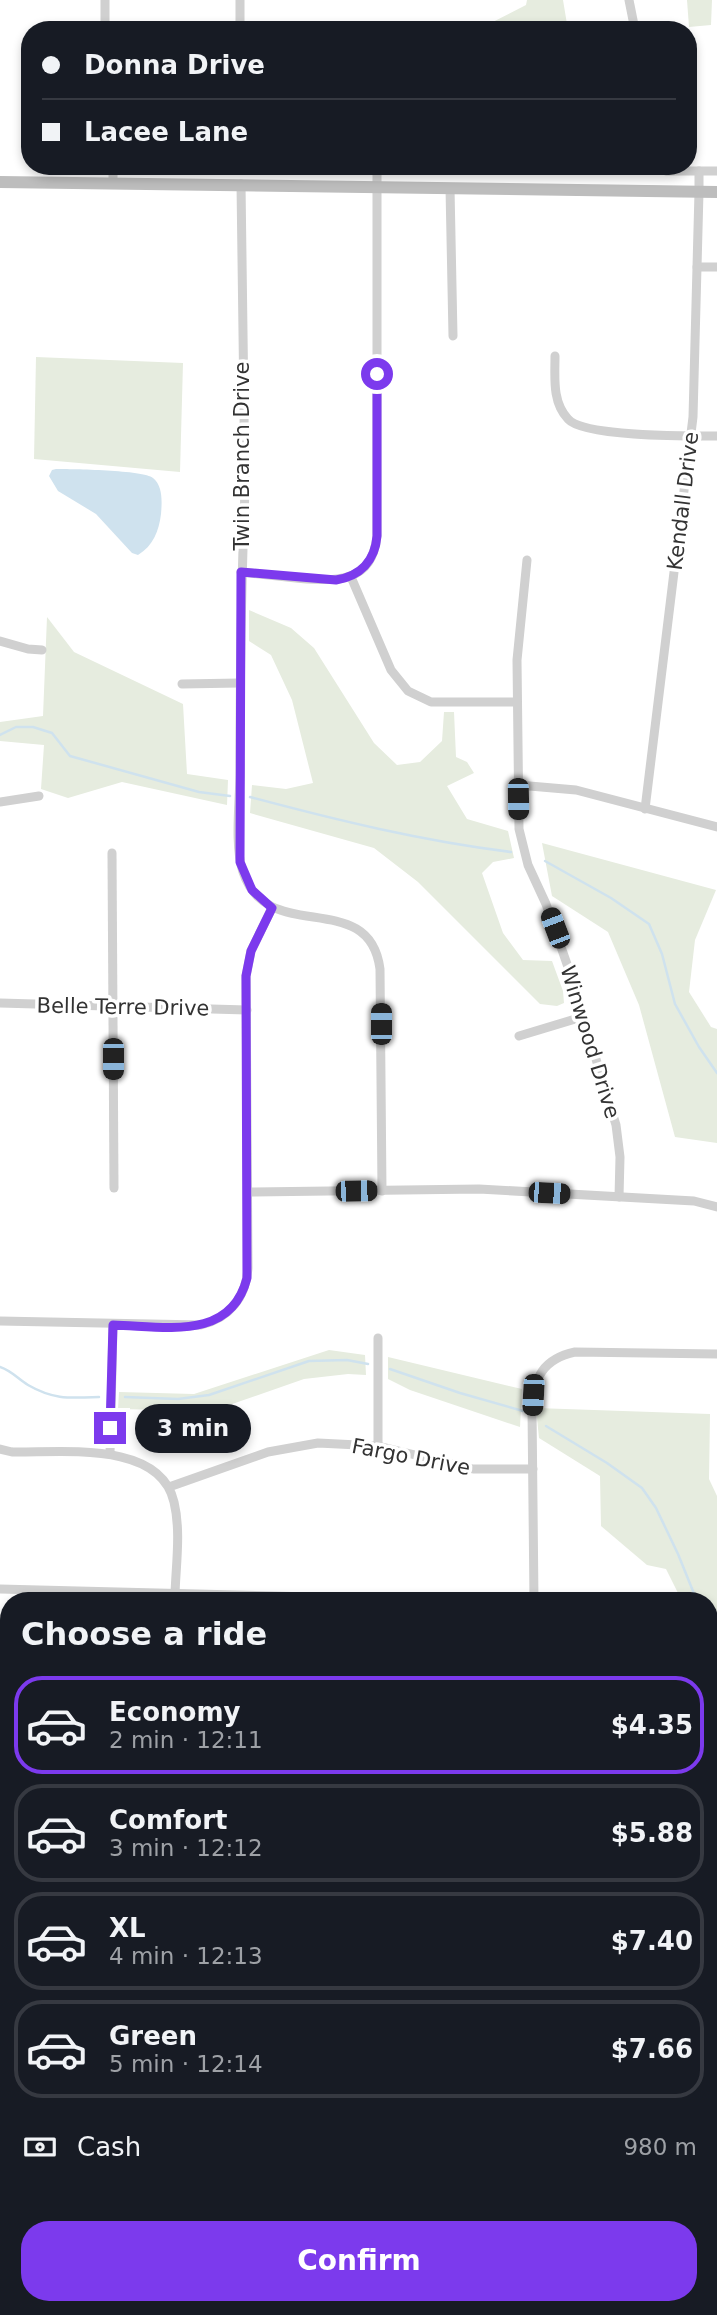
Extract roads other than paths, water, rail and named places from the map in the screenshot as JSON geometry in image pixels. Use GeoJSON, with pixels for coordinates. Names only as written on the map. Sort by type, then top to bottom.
{"type":"FeatureCollection","features":[{"type":"Feature","properties":{"kind":"street"},"geometry":{"type":"LineString","coordinates":[[105,0],[106,21]]}},
{"type":"Feature","properties":{"kind":"street"},"geometry":{"type":"LineString","coordinates":[[240,0],[240,21]]}},
{"type":"Feature","properties":{"kind":"street"},"geometry":{"type":"LineString","coordinates":[[629,0],[633,21]]}},
{"type":"Feature","properties":{"kind":"street"},"geometry":{"type":"LineString","coordinates":[[699,171],[717,171]]}},
{"type":"Feature","properties":{"kind":"street","name":"Kendall Drive"},"geometry":{"type":"LineString","coordinates":[[645,809],[690,436],[699,171]]}},
{"type":"Feature","properties":{"kind":"street"},"geometry":{"type":"LineString","coordinates":[[113,175],[113,184]]}},
{"type":"Feature","properties":{"kind":"street"},"geometry":{"type":"LineString","coordinates":[[241,572],[336,580],[351,577],[370,560],[376,546],[376,175]]}},
{"type":"Feature","properties":{"kind":"street"},"geometry":{"type":"LineString","coordinates":[[0,182],[717,192]]}},
{"type":"Feature","properties":{"kind":"street","name":"Twin Branch Drive"},"geometry":{"type":"LineString","coordinates":[[241,184],[245,516],[239,683],[240,862],[252,890],[272,908]]}},
{"type":"Feature","properties":{"kind":"street"},"geometry":{"type":"LineString","coordinates":[[450,188],[453,336]]}},
{"type":"Feature","properties":{"kind":"street"},"geometry":{"type":"LineString","coordinates":[[697,267],[717,267]]}},
{"type":"Feature","properties":{"kind":"street"},"geometry":{"type":"LineString","coordinates":[[555,356],[556,398],[570,421],[586,428],[717,436]]}},
{"type":"Feature","properties":{"kind":"street","name":"Winwood Drive"},"geometry":{"type":"LineString","coordinates":[[527,560],[518,638],[519,829],[525,855],[555,928],[616,1125],[620,1157],[619,1197]]}},
{"type":"Feature","properties":{"kind":"street"},"geometry":{"type":"LineString","coordinates":[[351,577],[391,670],[408,691],[431,702],[517,702]]}},
{"type":"Feature","properties":{"kind":"street"},"geometry":{"type":"LineString","coordinates":[[0,641],[42,650]]}},
{"type":"Feature","properties":{"kind":"street"},"geometry":{"type":"LineString","coordinates":[[182,684],[239,683]]}},
{"type":"Feature","properties":{"kind":"street"},"geometry":{"type":"LineString","coordinates":[[518,785],[576,790],[717,827]]}},
{"type":"Feature","properties":{"kind":"street"},"geometry":{"type":"LineString","coordinates":[[0,802],[39,796]]}},
{"type":"Feature","properties":{"kind":"street"},"geometry":{"type":"LineString","coordinates":[[112,853],[114,1188]]}},
{"type":"Feature","properties":{"kind":"street"},"geometry":{"type":"LineString","coordinates":[[0,1321],[201,1325],[211,1323],[227,1313],[241,1297],[247,1278],[248,962],[255,941],[272,908],[351,925],[366,934],[376,949],[380,969],[383,1191]]}},
{"type":"Feature","properties":{"kind":"street","name":"Belle Terre Drive"},"geometry":{"type":"LineString","coordinates":[[0,1003],[247,1010]]}},
{"type":"Feature","properties":{"kind":"street"},"geometry":{"type":"LineString","coordinates":[[519,1036],[582,1017]]}},
{"type":"Feature","properties":{"kind":"street"},"geometry":{"type":"LineString","coordinates":[[248,1192],[479,1189],[694,1201],[717,1207]]}},
{"type":"Feature","properties":{"kind":"street"},"geometry":{"type":"LineString","coordinates":[[110,1454],[113,1325]]}},
{"type":"Feature","properties":{"kind":"street"},"geometry":{"type":"LineString","coordinates":[[378,1338],[378,1446]]}},
{"type":"Feature","properties":{"kind":"street"},"geometry":{"type":"LineString","coordinates":[[534,1592],[533,1395],[540,1374],[554,1359],[564,1354],[588,1351],[717,1354]]}},
{"type":"Feature","properties":{"kind":"street","name":"Fargo Drive"},"geometry":{"type":"LineString","coordinates":[[169,1487],[268,1452],[318,1443],[378,1446],[473,1469],[533,1469]]}},
{"type":"Feature","properties":{"kind":"street"},"geometry":{"type":"LineString","coordinates":[[0,1449],[12,1452],[110,1454],[147,1465],[169,1487],[174,1500],[177,1523],[175,1592]]}},
{"type":"Feature","properties":{"kind":"street"},"geometry":{"type":"LineString","coordinates":[[0,1589],[45,1592]]}},
{"type":"Feature","properties":{"kind":"water"},"geometry":{"type":"Polygon","coordinates":[[[52,470],[122,472],[153,478],[162,499],[161,514],[157,532],[148,547],[138,555],[132,553],[96,514],[58,491],[49,476],[52,470]]]}},
{"type":"Feature","properties":{"kind":"waterway"},"geometry":{"type":"LineString","coordinates":[[0,735],[16,727],[33,727],[52,733],[70,756],[199,792],[230,796]]}},
{"type":"Feature","properties":{"kind":"waterway"},"geometry":{"type":"LineString","coordinates":[[250,797],[379,829],[511,852]]}},
{"type":"Feature","properties":{"kind":"waterway"},"geometry":{"type":"LineString","coordinates":[[545,861],[611,898],[649,924],[662,954],[675,1004],[717,1073]]}},
{"type":"Feature","properties":{"kind":"waterway"},"geometry":{"type":"LineString","coordinates":[[125,1397],[178,1399],[209,1395],[309,1361],[347,1360],[368,1364]]}},
{"type":"Feature","properties":{"kind":"waterway"},"geometry":{"type":"LineString","coordinates":[[0,1367],[28,1385],[54,1396],[99,1397]]}},
{"type":"Feature","properties":{"kind":"waterway"},"geometry":{"type":"LineString","coordinates":[[390,1369],[523,1411]]}},
{"type":"Feature","properties":{"kind":"waterway"},"geometry":{"type":"LineString","coordinates":[[546,1426],[642,1488],[656,1508],[693,1592]]}}]}
